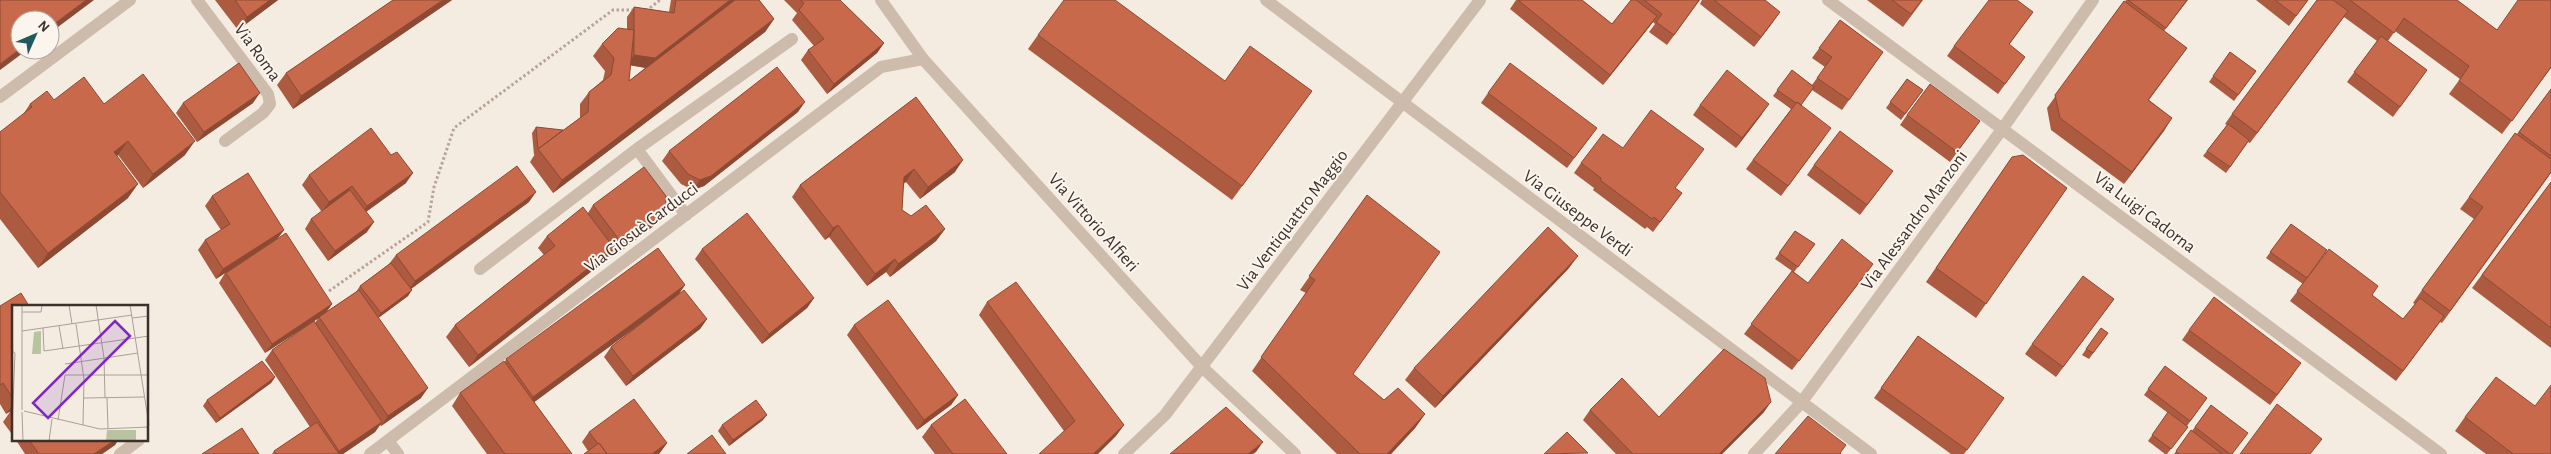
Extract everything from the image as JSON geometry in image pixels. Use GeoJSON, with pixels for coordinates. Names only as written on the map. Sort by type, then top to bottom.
{"type":"FeatureCollection","features":[{"type":"Feature","properties":{"kind":"street"},"geometry":{"type":"LineString","coordinates":[[0,97],[130,0]]}},
{"type":"Feature","properties":{"kind":"street","name":"Via Roma"},"geometry":{"type":"LineString","coordinates":[[197,0],[268,94],[270,104],[263,113],[225,141]]}},
{"type":"Feature","properties":{"kind":"street","name":"Via Vittorio Alfieri"},"geometry":{"type":"LineString","coordinates":[[881,0],[923,59],[1202,367],[1295,454]]}},
{"type":"Feature","properties":{"kind":"street","name":"Via Giuseppe Verdi"},"geometry":{"type":"LineString","coordinates":[[1266,0],[1871,454]]}},
{"type":"Feature","properties":{"kind":"street","name":"Via Ventiquattro Maggio"},"geometry":{"type":"LineString","coordinates":[[1124,454],[1165,415],[1480,0]]}},
{"type":"Feature","properties":{"kind":"street","name":"Via Luigi Cadorna"},"geometry":{"type":"LineString","coordinates":[[1828,0],[2441,454]]}},
{"type":"Feature","properties":{"kind":"street","name":"Via Alessandro Manzoni"},"geometry":{"type":"LineString","coordinates":[[1754,454],[1801,403],[2003,128],[2093,0]]}},
{"type":"Feature","properties":{"kind":"street"},"geometry":{"type":"LineString","coordinates":[[480,269],[637,149],[792,39]]}},
{"type":"Feature","properties":{"kind":"street","name":"Via Giosuè Carducci"},"geometry":{"type":"LineString","coordinates":[[370,454],[881,67],[923,59]]}},
{"type":"Feature","properties":{"kind":"street"},"geometry":{"type":"LineString","coordinates":[[637,149],[686,216]]}},
{"type":"Feature","properties":{"kind":"street"},"geometry":{"type":"LineString","coordinates":[[388,441],[398,454]]}},
{"type":"Feature","properties":{"kind":"street"},"geometry":{"type":"LineString","coordinates":[[120,454],[136,442]]}},
{"type":"Feature","properties":{"kind":"path"},"geometry":{"type":"LineString","coordinates":[[329,291],[428,222],[434,187],[454,128],[612,10],[646,11],[660,0]]}},
{"type":"Feature","properties":{"kind":"building"},"geometry":{"type":"Polygon","coordinates":[[[0,0],[86,0],[60,20],[60,10],[10,10],[10,56],[0,64],[0,0]]]}},
{"type":"Feature","properties":{"kind":"building"},"geometry":{"type":"Polygon","coordinates":[[[235,0],[270,0],[247,17],[235,0]]]}},
{"type":"Feature","properties":{"kind":"building"},"geometry":{"type":"Polygon","coordinates":[[[393,0],[443,0],[301,96],[286,73],[393,0]]]}},
{"type":"Feature","properties":{"kind":"building"},"geometry":{"type":"Polygon","coordinates":[[[676,0],[730,0],[655,58],[634,55],[634,7],[674,13],[676,0]]]}},
{"type":"Feature","properties":{"kind":"building"},"geometry":{"type":"Polygon","coordinates":[[[735,0],[759,0],[774,19],[562,180],[538,149],[588,112],[589,92],[611,75],[614,58],[602,44],[618,28],[634,30],[629,81],[735,0]]]}},
{"type":"Feature","properties":{"kind":"building"},"geometry":{"type":"Polygon","coordinates":[[[800,0],[840,0],[884,43],[834,84],[808,50],[824,39],[799,10],[804,3],[800,0]]]}},
{"type":"Feature","properties":{"kind":"building"},"geometry":{"type":"Polygon","coordinates":[[[1064,0],[1115,0],[1225,81],[1250,46],[1312,91],[1242,186],[1038,35],[1064,0]]]}},
{"type":"Feature","properties":{"kind":"building"},"geometry":{"type":"Polygon","coordinates":[[[1518,0],[1582,0],[1612,24],[1631,0],[1636,0],[1657,16],[1610,75],[1518,0]]]}},
{"type":"Feature","properties":{"kind":"building"},"geometry":{"type":"Polygon","coordinates":[[[1644,0],[1699,0],[1674,35],[1656,22],[1662,14],[1644,0]]]}},
{"type":"Feature","properties":{"kind":"building"},"geometry":{"type":"Polygon","coordinates":[[[1714,0],[1765,0],[1780,12],[1761,37],[1714,0]]]}},
{"type":"Feature","properties":{"kind":"building"},"geometry":{"type":"Polygon","coordinates":[[[1892,0],[1922,0],[1911,14],[1892,0]]]}},
{"type":"Feature","properties":{"kind":"building"},"geometry":{"type":"Polygon","coordinates":[[[1989,0],[2017,0],[2033,12],[2009,44],[2025,57],[2005,84],[1954,46],[1989,0]]]}},
{"type":"Feature","properties":{"kind":"building"},"geometry":{"type":"Polygon","coordinates":[[[2128,0],[2187,0],[2166,28],[2128,0]]]}},
{"type":"Feature","properties":{"kind":"building"},"geometry":{"type":"Polygon","coordinates":[[[2275,0],[2308,0],[2296,16],[2275,0]]]}},
{"type":"Feature","properties":{"kind":"building"},"geometry":{"type":"Polygon","coordinates":[[[2317,0],[2333,0],[2348,11],[2257,133],[2232,114],[2317,0]]]}},
{"type":"Feature","properties":{"kind":"building"},"geometry":{"type":"Polygon","coordinates":[[[2350,0],[2457,0],[2497,30],[2518,0],[2551,0],[2551,67],[2512,121],[2459,81],[2469,66],[2404,18],[2394,33],[2350,0]]]}},
{"type":"Feature","properties":{"kind":"building"},"geometry":{"type":"Polygon","coordinates":[[[2124,1],[2187,48],[2148,100],[2172,118],[2132,172],[2060,118],[2055,95],[2124,1]]]}},
{"type":"Feature","properties":{"kind":"building"},"geometry":{"type":"Polygon","coordinates":[[[1840,20],[1883,52],[1849,100],[1817,78],[1832,57],[1819,48],[1840,20]]]}},
{"type":"Feature","properties":{"kind":"building"},"geometry":{"type":"Polygon","coordinates":[[[2381,36],[2427,70],[2400,107],[2354,72],[2381,36]]]}},
{"type":"Feature","properties":{"kind":"building"},"geometry":{"type":"Polygon","coordinates":[[[2230,52],[2256,71],[2238,95],[2213,76],[2230,52]]]}},
{"type":"Feature","properties":{"kind":"building"},"geometry":{"type":"Polygon","coordinates":[[[239,63],[260,93],[204,132],[183,103],[239,63]]]}},
{"type":"Feature","properties":{"kind":"building"},"geometry":{"type":"Polygon","coordinates":[[[1510,63],[1597,128],[1574,158],[1488,93],[1510,63]]]}},
{"type":"Feature","properties":{"kind":"building"},"geometry":{"type":"Polygon","coordinates":[[[777,67],[805,102],[711,176],[700,180],[688,174],[669,151],[777,67]]]}},
{"type":"Feature","properties":{"kind":"building"},"geometry":{"type":"Polygon","coordinates":[[[1727,70],[1769,104],[1742,138],[1700,105],[1727,70]]]}},
{"type":"Feature","properties":{"kind":"building"},"geometry":{"type":"Polygon","coordinates":[[[1792,70],[1814,87],[1801,105],[1777,90],[1792,70]]]}},
{"type":"Feature","properties":{"kind":"building"},"geometry":{"type":"Polygon","coordinates":[[[143,74],[195,141],[153,174],[128,141],[114,152],[138,184],[48,253],[0,192],[0,132],[32,107],[30,104],[47,91],[54,100],[84,77],[104,104],[143,74]]]}},
{"type":"Feature","properties":{"kind":"building"},"geometry":{"type":"Polygon","coordinates":[[[1907,79],[1923,90],[1905,114],[1890,102],[1907,79]]]}},
{"type":"Feature","properties":{"kind":"building"},"geometry":{"type":"Polygon","coordinates":[[[1930,84],[1980,121],[1957,152],[1907,115],[1930,84]]]}},
{"type":"Feature","properties":{"kind":"building"},"geometry":{"type":"Polygon","coordinates":[[[2551,89],[2551,156],[2519,132],[2551,89]]]}},
{"type":"Feature","properties":{"kind":"building"},"geometry":{"type":"Polygon","coordinates":[[[916,97],[963,160],[928,187],[914,169],[904,177],[902,210],[911,216],[926,205],[945,229],[898,264],[895,259],[875,274],[838,225],[833,228],[800,185],[916,97]]]}},
{"type":"Feature","properties":{"kind":"building"},"geometry":{"type":"Polygon","coordinates":[[[1797,102],[1831,128],[1788,186],[1753,160],[1797,102]]]}},
{"type":"Feature","properties":{"kind":"building"},"geometry":{"type":"Polygon","coordinates":[[[1651,110],[1704,149],[1675,188],[1682,193],[1660,222],[1654,217],[1652,219],[1600,180],[1601,178],[1581,163],[1603,134],[1623,148],[1651,110]]]}},
{"type":"Feature","properties":{"kind":"building"},"geometry":{"type":"Polygon","coordinates":[[[2228,124],[2249,140],[2230,167],[2207,151],[2228,124]]]}},
{"type":"Feature","properties":{"kind":"building"},"geometry":{"type":"Polygon","coordinates":[[[536,127],[563,130],[538,149],[536,127]]]}},
{"type":"Feature","properties":{"kind":"building"},"geometry":{"type":"Polygon","coordinates":[[[371,128],[391,155],[397,152],[413,173],[367,206],[352,186],[329,202],[309,175],[371,128]]]}},
{"type":"Feature","properties":{"kind":"building"},"geometry":{"type":"Polygon","coordinates":[[[1840,131],[1893,171],[1867,205],[1814,165],[1840,131]]]}},
{"type":"Feature","properties":{"kind":"building"},"geometry":{"type":"Polygon","coordinates":[[[2515,133],[2551,159],[2551,172],[2450,311],[2422,290],[2483,207],[2469,197],[2515,133]]]}},
{"type":"Feature","properties":{"kind":"building"},"geometry":{"type":"Polygon","coordinates":[[[2023,155],[2067,188],[1986,304],[1936,268],[2012,157],[2023,155]]]}},
{"type":"Feature","properties":{"kind":"building"},"geometry":{"type":"Polygon","coordinates":[[[517,166],[536,192],[415,281],[396,255],[517,166]]]}},
{"type":"Feature","properties":{"kind":"building"},"geometry":{"type":"Polygon","coordinates":[[[644,167],[666,196],[666,211],[623,245],[593,205],[644,167]]]}},
{"type":"Feature","properties":{"kind":"building"},"geometry":{"type":"Polygon","coordinates":[[[248,173],[284,230],[223,269],[205,240],[230,224],[212,196],[248,173]]]}},
{"type":"Feature","properties":{"kind":"building"},"geometry":{"type":"Polygon","coordinates":[[[2551,182],[2551,328],[2482,275],[2551,182]]]}},
{"type":"Feature","properties":{"kind":"building"},"geometry":{"type":"Polygon","coordinates":[[[350,190],[374,222],[335,251],[311,219],[350,190]]]}},
{"type":"Feature","properties":{"kind":"building"},"geometry":{"type":"Polygon","coordinates":[[[1367,195],[1440,252],[1353,374],[1384,400],[1398,388],[1425,414],[1387,454],[1360,454],[1261,357],[1315,280],[1309,276],[1367,195]]]}},
{"type":"Feature","properties":{"kind":"building"},"geometry":{"type":"Polygon","coordinates":[[[583,207],[614,248],[478,355],[455,325],[555,246],[547,236],[583,207]]]}},
{"type":"Feature","properties":{"kind":"building"},"geometry":{"type":"Polygon","coordinates":[[[747,213],[814,298],[769,334],[702,249],[747,213]]]}},
{"type":"Feature","properties":{"kind":"building"},"geometry":{"type":"Polygon","coordinates":[[[2291,224],[2327,250],[2307,278],[2270,252],[2291,224]]]}},
{"type":"Feature","properties":{"kind":"building"},"geometry":{"type":"Polygon","coordinates":[[[1548,227],[1578,256],[1443,396],[1414,368],[1548,227]]]}},
{"type":"Feature","properties":{"kind":"building"},"geometry":{"type":"Polygon","coordinates":[[[1795,231],[1815,244],[1798,267],[1779,253],[1795,231]]]}},
{"type":"Feature","properties":{"kind":"building"},"geometry":{"type":"Polygon","coordinates":[[[286,233],[332,304],[272,344],[226,273],[286,233]]]}},
{"type":"Feature","properties":{"kind":"building"},"geometry":{"type":"Polygon","coordinates":[[[1842,239],[1873,264],[1799,361],[1751,324],[1792,271],[1808,283],[1842,239]]]}},
{"type":"Feature","properties":{"kind":"building"},"geometry":{"type":"Polygon","coordinates":[[[658,248],[685,285],[533,397],[506,359],[658,248]]]}},
{"type":"Feature","properties":{"kind":"building"},"geometry":{"type":"Polygon","coordinates":[[[2329,249],[2378,286],[2372,295],[2403,319],[2420,298],[2444,316],[2403,371],[2297,291],[2329,249]]]}},
{"type":"Feature","properties":{"kind":"building"},"geometry":{"type":"Polygon","coordinates":[[[391,263],[412,290],[381,313],[360,286],[391,263]]]}},
{"type":"Feature","properties":{"kind":"building"},"geometry":{"type":"Polygon","coordinates":[[[2083,276],[2114,299],[2063,367],[2032,344],[2083,276]]]}},
{"type":"Feature","properties":{"kind":"building"},"geometry":{"type":"Polygon","coordinates":[[[1016,282],[1124,425],[1093,454],[1039,454],[1075,421],[987,302],[1016,282]]]}},
{"type":"Feature","properties":{"kind":"building"},"geometry":{"type":"Polygon","coordinates":[[[359,290],[428,388],[388,416],[319,317],[359,290]]]}},
{"type":"Feature","properties":{"kind":"building"},"geometry":{"type":"Polygon","coordinates":[[[684,290],[707,319],[633,376],[611,347],[684,290]]]}},
{"type":"Feature","properties":{"kind":"building"},"geometry":{"type":"Polygon","coordinates":[[[21,293],[28,305],[12,305],[12,397],[3,383],[0,385],[0,306],[21,293]]]}},
{"type":"Feature","properties":{"kind":"building"},"geometry":{"type":"Polygon","coordinates":[[[2214,297],[2301,363],[2277,395],[2189,330],[2214,297]]]}},
{"type":"Feature","properties":{"kind":"building"},"geometry":{"type":"Polygon","coordinates":[[[888,300],[958,395],[924,420],[854,325],[888,300]]]}},
{"type":"Feature","properties":{"kind":"building"},"geometry":{"type":"Polygon","coordinates":[[[314,321],[382,422],[339,451],[272,350],[314,321]]]}},
{"type":"Feature","properties":{"kind":"building"},"geometry":{"type":"Polygon","coordinates":[[[2101,328],[2108,333],[2093,353],[2086,349],[2101,328]]]}},
{"type":"Feature","properties":{"kind":"building"},"geometry":{"type":"Polygon","coordinates":[[[1918,336],[2004,398],[1967,450],[1881,388],[1918,336]]]}},
{"type":"Feature","properties":{"kind":"building"},"geometry":{"type":"Polygon","coordinates":[[[1724,349],[1765,378],[1771,402],[1719,454],[1633,454],[1590,410],[1622,378],[1659,417],[1724,349]]]}},
{"type":"Feature","properties":{"kind":"building"},"geometry":{"type":"Polygon","coordinates":[[[262,361],[275,377],[220,418],[207,400],[262,361]]]}},
{"type":"Feature","properties":{"kind":"building"},"geometry":{"type":"Polygon","coordinates":[[[504,361],[572,454],[505,454],[460,393],[504,361]]]}},
{"type":"Feature","properties":{"kind":"building"},"geometry":{"type":"Polygon","coordinates":[[[2165,366],[2207,398],[2190,421],[2148,389],[2165,366]]]}},
{"type":"Feature","properties":{"kind":"building"},"geometry":{"type":"Polygon","coordinates":[[[2496,377],[2535,406],[2551,385],[2551,454],[2513,454],[2465,417],[2496,377]]]}},
{"type":"Feature","properties":{"kind":"building"},"geometry":{"type":"Polygon","coordinates":[[[634,399],[667,443],[652,454],[607,454],[589,432],[634,399]]]}},
{"type":"Feature","properties":{"kind":"building"},"geometry":{"type":"Polygon","coordinates":[[[965,399],[1007,454],[953,454],[931,425],[965,399]]]}},
{"type":"Feature","properties":{"kind":"building"},"geometry":{"type":"Polygon","coordinates":[[[756,400],[767,415],[733,440],[722,425],[756,400]]]}},
{"type":"Feature","properties":{"kind":"building"},"geometry":{"type":"Polygon","coordinates":[[[2277,404],[2322,439],[2310,454],[2240,454],[2277,404]]]}},
{"type":"Feature","properties":{"kind":"building"},"geometry":{"type":"Polygon","coordinates":[[[2211,405],[2248,433],[2232,454],[2195,427],[2211,405]]]}},
{"type":"Feature","properties":{"kind":"building"},"geometry":{"type":"Polygon","coordinates":[[[1226,407],[1263,442],[1248,454],[1170,454],[1226,407]]]}},
{"type":"Feature","properties":{"kind":"building"},"geometry":{"type":"Polygon","coordinates":[[[2168,412],[2188,427],[2171,449],[2152,435],[2168,412]]]}},
{"type":"Feature","properties":{"kind":"building"},"geometry":{"type":"Polygon","coordinates":[[[1808,416],[1846,445],[1841,454],[1775,454],[1808,416]]]}},
{"type":"Feature","properties":{"kind":"building"},"geometry":{"type":"Polygon","coordinates":[[[317,422],[339,454],[276,454],[274,451],[317,422]]]}},
{"type":"Feature","properties":{"kind":"building"},"geometry":{"type":"Polygon","coordinates":[[[242,428],[259,454],[202,454],[242,428]]]}},
{"type":"Feature","properties":{"kind":"building"},"geometry":{"type":"Polygon","coordinates":[[[2191,430],[2222,454],[2179,454],[2176,451],[2191,430]]]}},
{"type":"Feature","properties":{"kind":"building"},"geometry":{"type":"Polygon","coordinates":[[[1567,432],[1588,453],[1544,454],[1567,432]]]}},
{"type":"Feature","properties":{"kind":"building"},"geometry":{"type":"Polygon","coordinates":[[[712,435],[726,454],[687,454],[712,435]]]}},
{"type":"Feature","properties":{"kind":"building"},"geometry":{"type":"Polygon","coordinates":[[[30,442],[112,442],[94,454],[39,454],[30,442]]]}},
{"type":"Feature","properties":{"kind":"building"},"geometry":{"type":"Polygon","coordinates":[[[599,443],[607,454],[584,454],[599,443]]]}}]}
